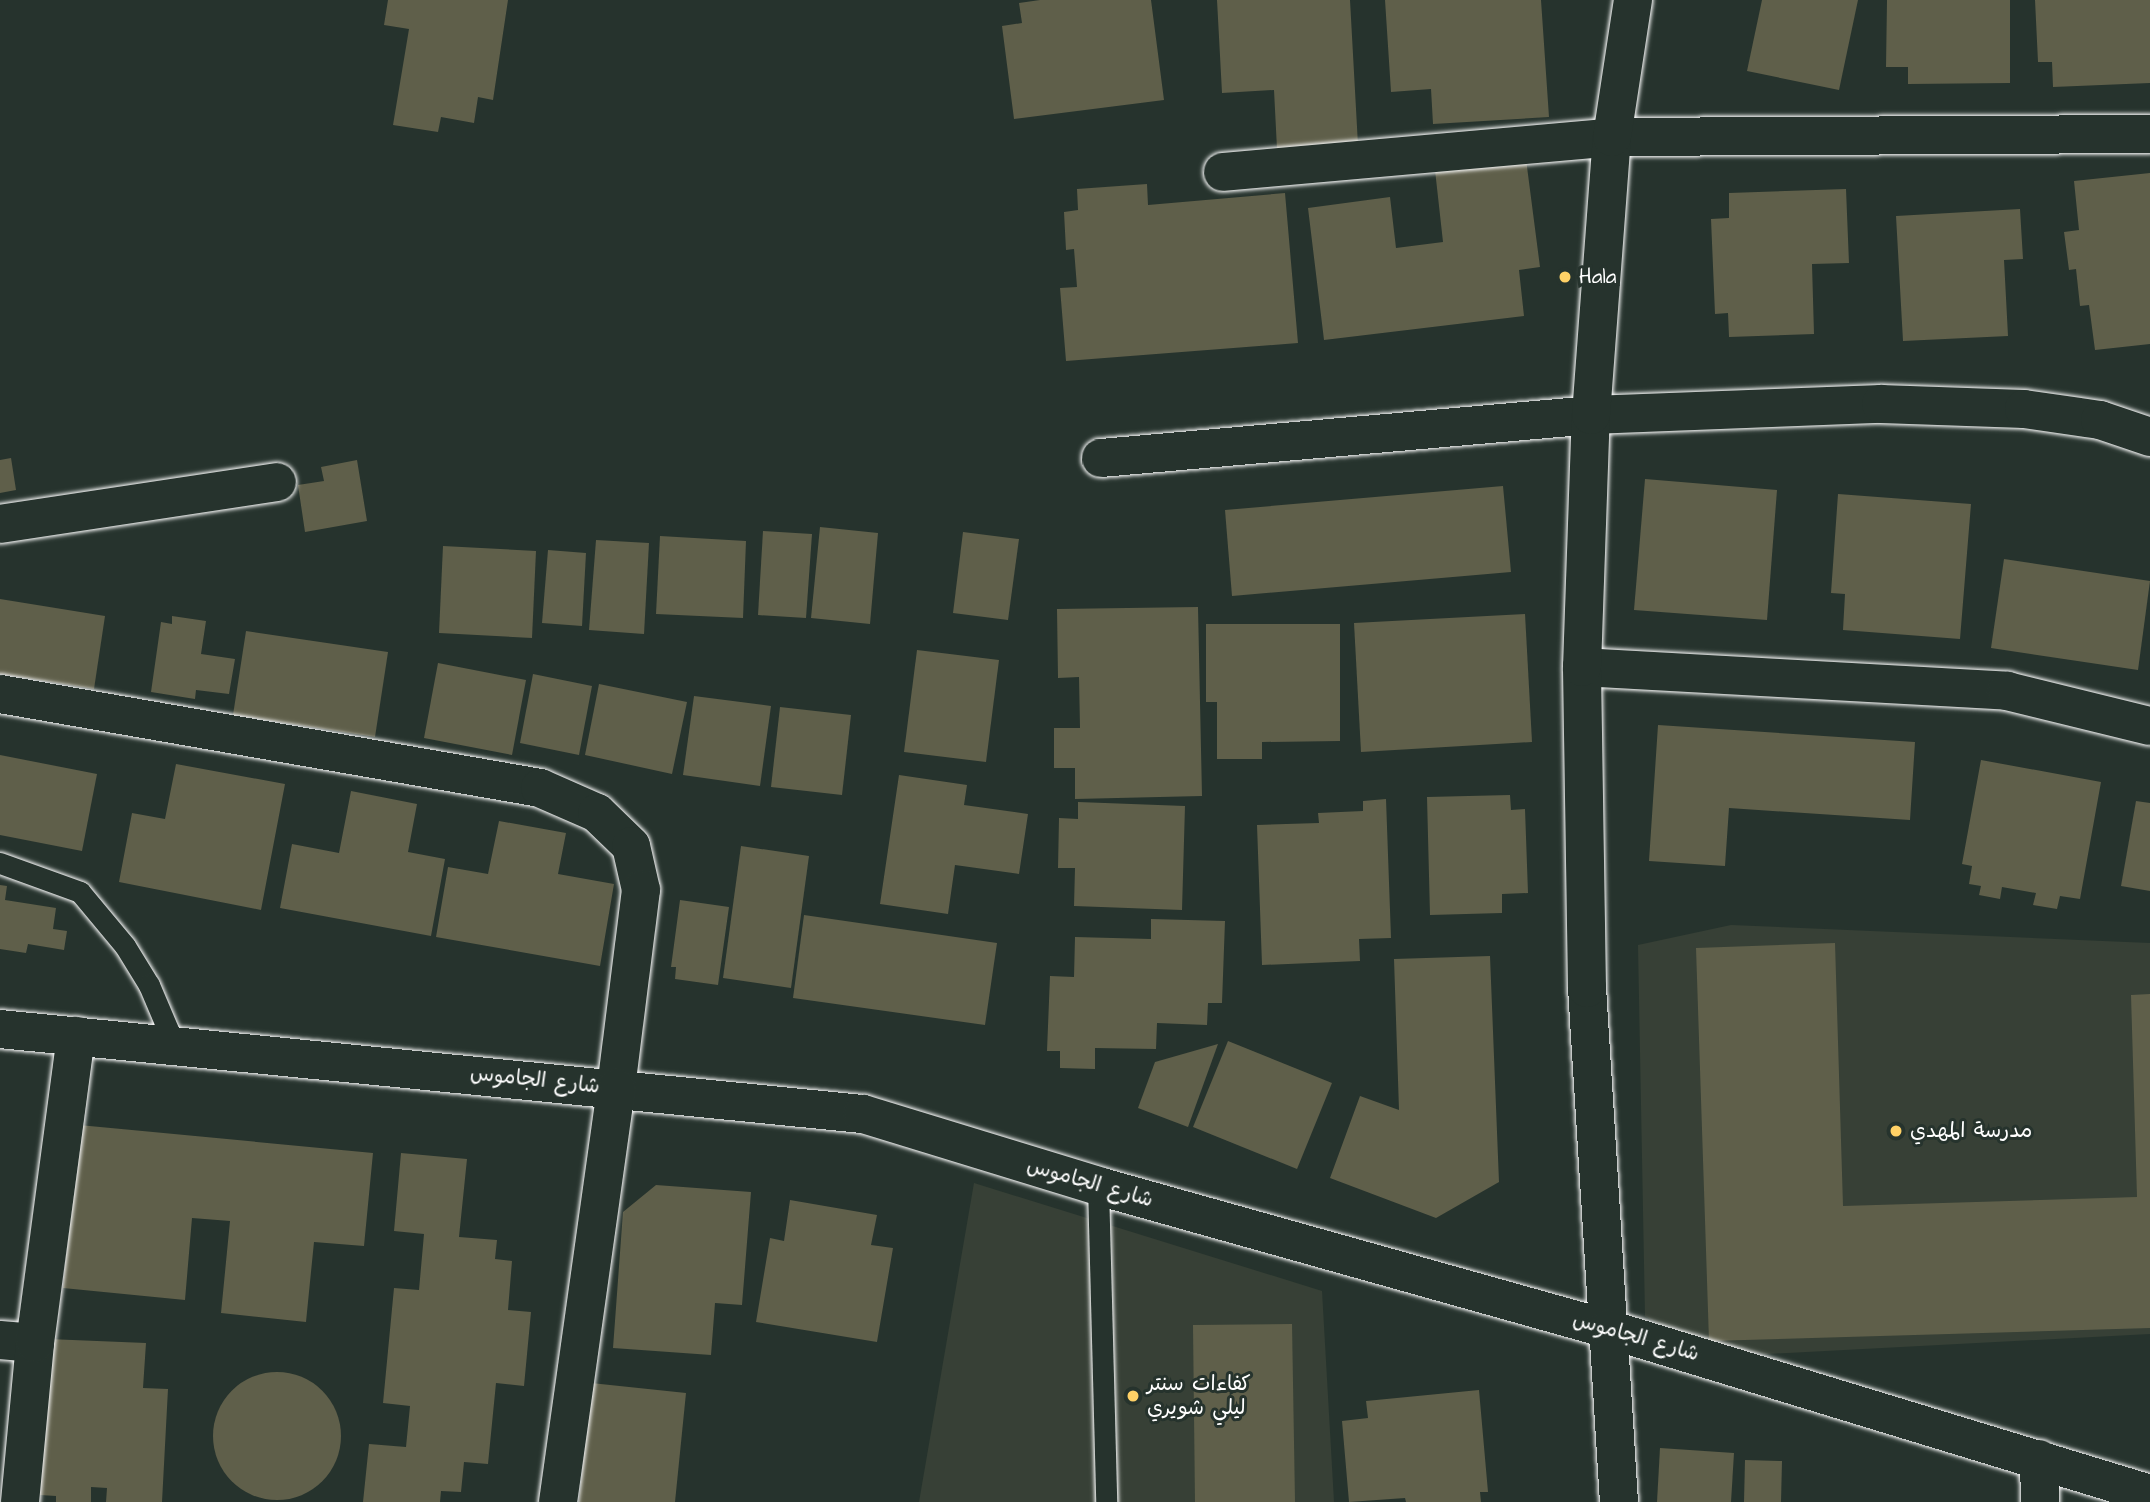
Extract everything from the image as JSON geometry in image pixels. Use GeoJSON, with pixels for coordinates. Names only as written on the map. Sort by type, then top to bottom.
{"type":"FeatureCollection","features":[{"type":"Feature","properties":{"kind":"street"},"geometry":{"type":"LineString","coordinates":[[1619,1502],[1587,988],[1582,667],[1591,415],[1612,136],[1633,0]]}},
{"type":"Feature","properties":{"kind":"street"},"geometry":{"type":"LineString","coordinates":[[1223,172],[1612,136],[2150,134]]}},
{"type":"Feature","properties":{"kind":"street"},"geometry":{"type":"LineString","coordinates":[[1101,458],[1591,415],[1881,404],[2011,408],[2100,420],[2150,437]]}},
{"type":"Feature","properties":{"kind":"street"},"geometry":{"type":"LineString","coordinates":[[0,524],[277,482]]}},
{"type":"Feature","properties":{"kind":"street"},"geometry":{"type":"LineString","coordinates":[[1582,667],[2007,691],[2150,726]]}},
{"type":"Feature","properties":{"kind":"street"},"geometry":{"type":"LineString","coordinates":[[0,694],[540,788],[597,813],[631,846],[641,890],[558,1502]]}},
{"type":"Feature","properties":{"kind":"street","name":"شارع الجاموس"},"geometry":{"type":"LineString","coordinates":[[0,1029],[174,1044],[863,1114],[1098,1186],[1608,1329],[2150,1494]]}},
{"type":"Feature","properties":{"kind":"street"},"geometry":{"type":"LineString","coordinates":[[20,1502],[18,1342],[76,1036]]}},
{"type":"Feature","properties":{"kind":"street"},"geometry":{"type":"LineString","coordinates":[[2039,1459],[2040,1502]]}},
{"type":"Feature","properties":{"kind":"lane"},"geometry":{"type":"LineString","coordinates":[[0,863],[80,892],[125,946],[149,985],[174,1044]]}},
{"type":"Feature","properties":{"kind":"lane"},"geometry":{"type":"LineString","coordinates":[[1098,1186],[1106,1502]]}},
{"type":"Feature","properties":{"kind":"shaded area","name":"مدرسة المهدي"},"geometry":{"type":"Polygon","coordinates":[[[1731,925],[2150,943],[2150,1334],[1766,1354],[1698,1347],[1645,1316],[1638,945],[1731,925]]]}},
{"type":"Feature","properties":{"kind":"shaded area","name":"كفاءات سنتر ليلي شويري"},"geometry":{"type":"Polygon","coordinates":[[[974,1183],[1322,1291],[1334,1502],[919,1502],[974,1183]]]}},
{"type":"Feature","properties":{"kind":"building"},"geometry":{"type":"Polygon","coordinates":[[[388,0],[508,0],[493,100],[478,97],[474,123],[441,117],[438,132],[393,125],[409,29],[384,25],[388,0]]]}},
{"type":"Feature","properties":{"kind":"building"},"geometry":{"type":"Polygon","coordinates":[[[1040,0],[1151,0],[1164,100],[1014,119],[1002,26],[1022,23],[1019,3],[1040,0]]]}},
{"type":"Feature","properties":{"kind":"building"},"geometry":{"type":"Polygon","coordinates":[[[1217,0],[1350,0],[1358,145],[1277,149],[1274,90],[1222,93],[1217,0]]]}},
{"type":"Feature","properties":{"kind":"building"},"geometry":{"type":"Polygon","coordinates":[[[1385,0],[1541,0],[1549,117],[1433,124],[1431,89],[1391,92],[1385,0]]]}},
{"type":"Feature","properties":{"kind":"building"},"geometry":{"type":"Polygon","coordinates":[[[1762,0],[1858,0],[1839,90],[1747,71],[1762,0]]]}},
{"type":"Feature","properties":{"kind":"building"},"geometry":{"type":"Polygon","coordinates":[[[1887,0],[2010,0],[2010,83],[1908,84],[1908,67],[1886,67],[1887,0]]]}},
{"type":"Feature","properties":{"kind":"building"},"geometry":{"type":"Polygon","coordinates":[[[2035,0],[2150,0],[2150,83],[2053,87],[2052,62],[2038,62],[2035,0]]]}},
{"type":"Feature","properties":{"kind":"building"},"geometry":{"type":"Polygon","coordinates":[[[1526,159],[1540,267],[1519,270],[1524,316],[1324,340],[1308,208],[1390,197],[1396,248],[1443,242],[1435,170],[1526,159]]]}},
{"type":"Feature","properties":{"kind":"building"},"geometry":{"type":"Polygon","coordinates":[[[2150,173],[2150,344],[2095,350],[2089,305],[2080,306],[2076,269],[2069,270],[2064,232],[2079,230],[2074,181],[2150,173]]]}},
{"type":"Feature","properties":{"kind":"building"},"geometry":{"type":"Polygon","coordinates":[[[1147,184],[1148,205],[1285,193],[1298,343],[1066,361],[1060,288],[1077,287],[1074,249],[1066,250],[1064,212],[1078,210],[1077,189],[1147,184]]]}},
{"type":"Feature","properties":{"kind":"building"},"geometry":{"type":"Polygon","coordinates":[[[1846,189],[1849,263],[1812,264],[1814,334],[1729,337],[1728,313],[1715,314],[1711,219],[1729,218],[1729,193],[1846,189]]]}},
{"type":"Feature","properties":{"kind":"building"},"geometry":{"type":"Polygon","coordinates":[[[2020,209],[2023,259],[2004,260],[2008,336],[1903,341],[1896,216],[2020,209]]]}},
{"type":"Feature","properties":{"kind":"building"},"geometry":{"type":"Polygon","coordinates":[[[11,458],[16,490],[0,493],[0,460],[11,458]]]}},
{"type":"Feature","properties":{"kind":"building"},"geometry":{"type":"Polygon","coordinates":[[[357,460],[367,521],[305,532],[298,485],[324,481],[321,467],[357,460]]]}},
{"type":"Feature","properties":{"kind":"building"},"geometry":{"type":"Polygon","coordinates":[[[1645,479],[1777,490],[1767,620],[1634,610],[1645,479]]]}},
{"type":"Feature","properties":{"kind":"building"},"geometry":{"type":"Polygon","coordinates":[[[1503,486],[1511,572],[1232,596],[1225,510],[1503,486]]]}},
{"type":"Feature","properties":{"kind":"building"},"geometry":{"type":"Polygon","coordinates":[[[1838,494],[1971,504],[1960,639],[1843,630],[1845,594],[1831,593],[1838,494]]]}},
{"type":"Feature","properties":{"kind":"building"},"geometry":{"type":"Polygon","coordinates":[[[820,527],[878,533],[870,624],[811,618],[820,527]]]}},
{"type":"Feature","properties":{"kind":"building"},"geometry":{"type":"Polygon","coordinates":[[[763,531],[812,534],[806,618],[758,615],[763,531]]]}},
{"type":"Feature","properties":{"kind":"building"},"geometry":{"type":"Polygon","coordinates":[[[963,532],[1019,539],[1008,620],[953,613],[963,532]]]}},
{"type":"Feature","properties":{"kind":"building"},"geometry":{"type":"Polygon","coordinates":[[[660,536],[746,541],[743,618],[656,614],[660,536]]]}},
{"type":"Feature","properties":{"kind":"building"},"geometry":{"type":"Polygon","coordinates":[[[596,540],[649,543],[644,634],[589,630],[596,540]]]}},
{"type":"Feature","properties":{"kind":"building"},"geometry":{"type":"Polygon","coordinates":[[[443,546],[536,551],[532,638],[439,633],[443,546]]]}},
{"type":"Feature","properties":{"kind":"building"},"geometry":{"type":"Polygon","coordinates":[[[548,550],[586,553],[582,626],[542,623],[548,550]]]}},
{"type":"Feature","properties":{"kind":"building"},"geometry":{"type":"Polygon","coordinates":[[[2004,559],[2150,581],[2138,670],[1991,648],[2004,559]]]}},
{"type":"Feature","properties":{"kind":"building"},"geometry":{"type":"Polygon","coordinates":[[[0,599],[105,616],[94,689],[0,674],[0,599]]]}},
{"type":"Feature","properties":{"kind":"building"},"geometry":{"type":"Polygon","coordinates":[[[1198,607],[1202,796],[1075,799],[1075,768],[1054,768],[1054,728],[1080,728],[1079,677],[1058,678],[1057,609],[1198,607]]]}},
{"type":"Feature","properties":{"kind":"building"},"geometry":{"type":"Polygon","coordinates":[[[1525,614],[1532,742],[1361,752],[1354,623],[1525,614]]]}},
{"type":"Feature","properties":{"kind":"building"},"geometry":{"type":"Polygon","coordinates":[[[172,616],[206,621],[201,654],[235,659],[229,694],[196,690],[195,699],[151,692],[161,622],[172,624],[172,616]]]}},
{"type":"Feature","properties":{"kind":"building"},"geometry":{"type":"Polygon","coordinates":[[[1206,624],[1340,624],[1340,741],[1262,742],[1262,759],[1217,759],[1217,702],[1206,702],[1206,624]]]}},
{"type":"Feature","properties":{"kind":"building"},"geometry":{"type":"Polygon","coordinates":[[[246,631],[388,652],[375,737],[233,715],[246,631]]]}},
{"type":"Feature","properties":{"kind":"building"},"geometry":{"type":"Polygon","coordinates":[[[917,650],[999,660],[986,762],[904,752],[917,650]]]}},
{"type":"Feature","properties":{"kind":"building"},"geometry":{"type":"Polygon","coordinates":[[[438,663],[526,680],[512,755],[424,738],[438,663]]]}},
{"type":"Feature","properties":{"kind":"building"},"geometry":{"type":"Polygon","coordinates":[[[533,674],[592,686],[579,755],[520,743],[533,674]]]}},
{"type":"Feature","properties":{"kind":"building"},"geometry":{"type":"Polygon","coordinates":[[[599,684],[687,702],[672,774],[585,755],[599,684]]]}},
{"type":"Feature","properties":{"kind":"building"},"geometry":{"type":"Polygon","coordinates":[[[694,696],[771,706],[760,786],[683,775],[694,696]]]}},
{"type":"Feature","properties":{"kind":"building"},"geometry":{"type":"Polygon","coordinates":[[[780,707],[851,715],[842,795],[771,787],[780,707]]]}},
{"type":"Feature","properties":{"kind":"building"},"geometry":{"type":"Polygon","coordinates":[[[1658,725],[1915,742],[1910,820],[1729,808],[1725,866],[1649,861],[1658,725]]]}},
{"type":"Feature","properties":{"kind":"building"},"geometry":{"type":"Polygon","coordinates":[[[0,755],[97,774],[82,851],[0,835],[0,755]]]}},
{"type":"Feature","properties":{"kind":"building"},"geometry":{"type":"Polygon","coordinates":[[[1981,760],[2101,782],[2080,899],[2060,896],[2057,909],[2033,905],[2036,893],[2002,887],[2000,899],[1979,895],[1981,886],[1969,884],[1972,866],[1962,864],[1981,760]]]}},
{"type":"Feature","properties":{"kind":"building"},"geometry":{"type":"Polygon","coordinates":[[[176,764],[285,784],[261,910],[119,882],[132,813],[165,819],[176,764]]]}},
{"type":"Feature","properties":{"kind":"building"},"geometry":{"type":"Polygon","coordinates":[[[899,775],[967,785],[964,805],[1028,814],[1019,874],[955,865],[948,914],[880,904],[899,775]]]}},
{"type":"Feature","properties":{"kind":"building"},"geometry":{"type":"Polygon","coordinates":[[[351,791],[417,804],[408,852],[445,859],[431,936],[280,908],[292,844],[339,853],[351,791]]]}},
{"type":"Feature","properties":{"kind":"building"},"geometry":{"type":"Polygon","coordinates":[[[1510,795],[1511,810],[1525,809],[1528,893],[1502,894],[1502,913],[1430,915],[1427,797],[1510,795]]]}},
{"type":"Feature","properties":{"kind":"building"},"geometry":{"type":"Polygon","coordinates":[[[1386,799],[1391,938],[1359,939],[1360,961],[1262,965],[1257,825],[1319,823],[1318,813],[1363,811],[1363,801],[1386,799]]]}},
{"type":"Feature","properties":{"kind":"building"},"geometry":{"type":"Polygon","coordinates":[[[2136,801],[2150,803],[2150,891],[2121,886],[2136,801]]]}},
{"type":"Feature","properties":{"kind":"building"},"geometry":{"type":"Polygon","coordinates":[[[1078,802],[1185,806],[1182,910],[1074,906],[1075,868],[1058,868],[1059,818],[1078,819],[1078,802]]]}},
{"type":"Feature","properties":{"kind":"building"},"geometry":{"type":"Polygon","coordinates":[[[499,821],[566,833],[558,874],[614,884],[600,966],[436,937],[448,867],[488,874],[499,821]]]}},
{"type":"Feature","properties":{"kind":"building"},"geometry":{"type":"Polygon","coordinates":[[[741,846],[809,856],[791,988],[723,978],[741,846]]]}},
{"type":"Feature","properties":{"kind":"building"},"geometry":{"type":"Polygon","coordinates":[[[0,885],[7,886],[5,900],[56,908],[53,929],[67,931],[64,950],[28,944],[26,953],[0,949],[0,885]]]}},
{"type":"Feature","properties":{"kind":"building"},"geometry":{"type":"Polygon","coordinates":[[[680,900],[729,907],[718,985],[675,979],[676,967],[671,967],[680,900]]]}},
{"type":"Feature","properties":{"kind":"building"},"geometry":{"type":"Polygon","coordinates":[[[804,915],[997,943],[985,1025],[793,998],[804,915]]]}},
{"type":"Feature","properties":{"kind":"building"},"geometry":{"type":"Polygon","coordinates":[[[1151,919],[1225,921],[1222,1003],[1208,1003],[1207,1025],[1157,1023],[1156,1049],[1095,1048],[1095,1069],[1060,1068],[1060,1051],[1047,1051],[1050,976],[1074,977],[1075,937],[1151,939],[1151,919]]]}},
{"type":"Feature","properties":{"kind":"building"},"geometry":{"type":"Polygon","coordinates":[[[1835,943],[1843,1206],[2137,1197],[2131,995],[2150,994],[2150,1328],[1709,1341],[1696,948],[1835,943]]]}},
{"type":"Feature","properties":{"kind":"building"},"geometry":{"type":"Polygon","coordinates":[[[1490,956],[1499,1182],[1436,1218],[1330,1178],[1360,1096],[1399,1110],[1394,959],[1490,956]]]}},
{"type":"Feature","properties":{"kind":"building"},"geometry":{"type":"Polygon","coordinates":[[[1228,1041],[1332,1083],[1297,1169],[1193,1127],[1228,1041]]]}},
{"type":"Feature","properties":{"kind":"building"},"geometry":{"type":"Polygon","coordinates":[[[1218,1044],[1188,1127],[1138,1108],[1155,1062],[1218,1044]]]}},
{"type":"Feature","properties":{"kind":"building"},"geometry":{"type":"Polygon","coordinates":[[[79,1125],[373,1153],[364,1246],[314,1242],[306,1322],[221,1313],[230,1221],[192,1218],[185,1300],[63,1288],[79,1125]]]}},
{"type":"Feature","properties":{"kind":"building"},"geometry":{"type":"Polygon","coordinates":[[[401,1153],[467,1159],[459,1237],[497,1240],[495,1259],[512,1261],[508,1310],[531,1312],[524,1386],[496,1383],[488,1464],[464,1462],[461,1492],[441,1491],[440,1502],[363,1502],[369,1444],[406,1447],[410,1406],[383,1403],[394,1288],[419,1290],[424,1234],[394,1231],[401,1153]]]}},
{"type":"Feature","properties":{"kind":"building"},"geometry":{"type":"Polygon","coordinates":[[[656,1185],[751,1192],[742,1305],[715,1303],[711,1355],[613,1348],[623,1212],[656,1185]]]}},
{"type":"Feature","properties":{"kind":"building"},"geometry":{"type":"Polygon","coordinates":[[[790,1200],[877,1215],[871,1245],[893,1248],[877,1342],[756,1322],[770,1238],[784,1241],[790,1200]]]}},
{"type":"Feature","properties":{"kind":"building"},"geometry":{"type":"Polygon","coordinates":[[[1292,1324],[1295,1502],[1195,1502],[1193,1325],[1292,1324]]]}},
{"type":"Feature","properties":{"kind":"building"},"geometry":{"type":"Polygon","coordinates":[[[48,1339],[146,1343],[143,1388],[168,1389],[162,1502],[106,1502],[107,1488],[91,1487],[91,1502],[56,1502],[56,1496],[40,1495],[48,1339]]]}},
{"type":"Feature","properties":{"kind":"building"},"geometry":{"type":"Polygon","coordinates":[[[277,1372],[302,1377],[323,1390],[336,1411],[341,1436],[336,1461],[323,1482],[302,1495],[277,1500],[252,1495],[231,1482],[218,1461],[213,1436],[218,1411],[231,1390],[252,1377],[277,1372]]]}},
{"type":"Feature","properties":{"kind":"building"},"geometry":{"type":"Polygon","coordinates":[[[591,1383],[686,1393],[675,1502],[579,1502],[591,1383]]]}},
{"type":"Feature","properties":{"kind":"building"},"geometry":{"type":"Polygon","coordinates":[[[1479,1390],[1488,1492],[1480,1492],[1481,1502],[1406,1502],[1405,1498],[1349,1502],[1342,1421],[1368,1418],[1366,1401],[1479,1390]]]}},
{"type":"Feature","properties":{"kind":"building"},"geometry":{"type":"Polygon","coordinates":[[[1660,1448],[1734,1453],[1731,1502],[1657,1502],[1660,1448]]]}},
{"type":"Feature","properties":{"kind":"building"},"geometry":{"type":"Polygon","coordinates":[[[1745,1460],[1782,1461],[1781,1502],[1744,1502],[1745,1460]]]}},
{"type":"Feature","properties":{"kind":"place","name":"Hala"},"geometry":{"type":"Point","coordinates":[1565,277]}},
{"type":"Feature","properties":{"kind":"place","name":"مدرسة المهدي"},"geometry":{"type":"Point","coordinates":[1896,1131]}},
{"type":"Feature","properties":{"kind":"place","name":"كفاءات سنتر ليلي شويري"},"geometry":{"type":"Point","coordinates":[1133,1396]}}]}
